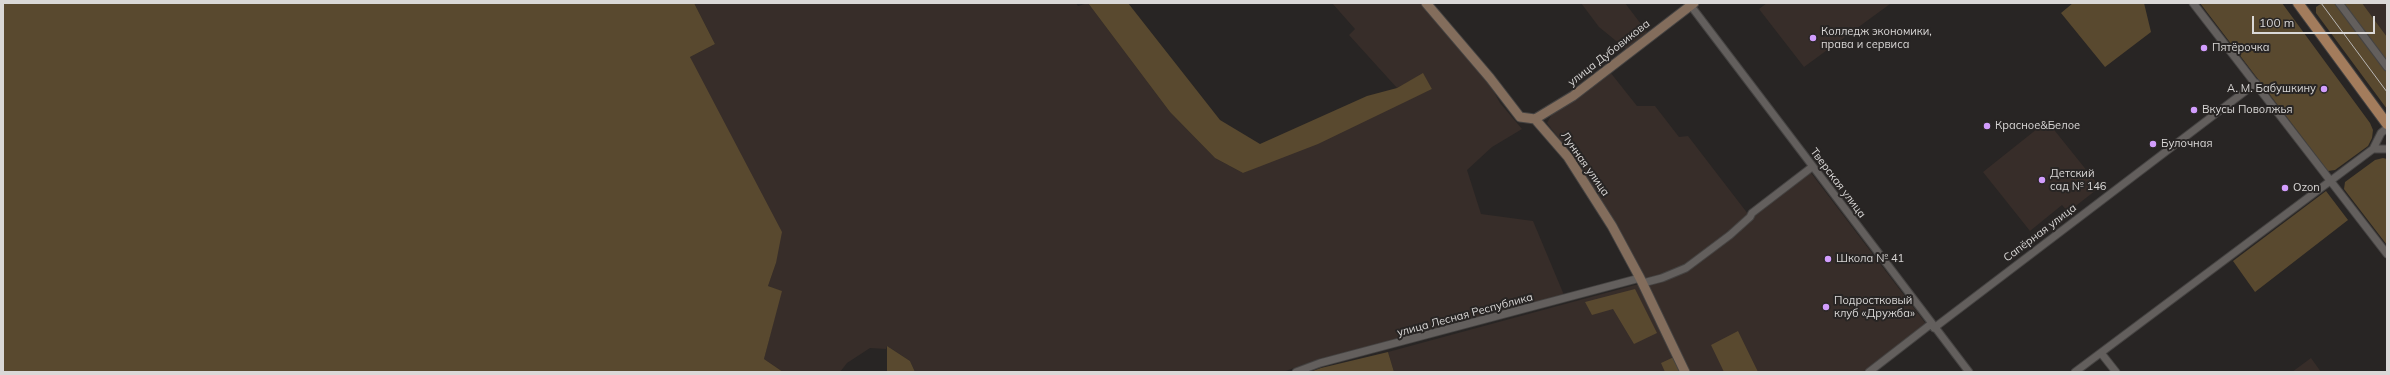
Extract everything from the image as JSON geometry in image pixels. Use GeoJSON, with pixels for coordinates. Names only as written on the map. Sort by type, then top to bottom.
{"type":"FeatureCollection","features":[{"type":"Feature","properties":{"kind":"main road"},"geometry":{"type":"LineString","coordinates":[[2301,4],[2387,124]]}},
{"type":"Feature","properties":{"kind":"street"},"geometry":{"type":"LineString","coordinates":[[1426,3],[1490,78],[1520,117],[1535,118]]}},
{"type":"Feature","properties":{"kind":"street"},"geometry":{"type":"LineString","coordinates":[[2193,3],[2387,254]]}},
{"type":"Feature","properties":{"kind":"street"},"geometry":{"type":"LineString","coordinates":[[2339,3],[2387,67]]}},
{"type":"Feature","properties":{"kind":"street","name":"улица Дубовикова"},"geometry":{"type":"LineString","coordinates":[[1535,118],[1573,96],[1692,4]]}},
{"type":"Feature","properties":{"kind":"street","name":"Тверская улица"},"geometry":{"type":"LineString","coordinates":[[1692,4],[1812,167],[1969,372]]}},
{"type":"Feature","properties":{"kind":"street","name":"Сапёрная улица"},"geometry":{"type":"LineString","coordinates":[[1870,372],[2256,83]]}},
{"type":"Feature","properties":{"kind":"street","name":"Лунная улица"},"geometry":{"type":"LineString","coordinates":[[1535,118],[1568,157],[1612,226],[1642,280],[1684,372]]}},
{"type":"Feature","properties":{"kind":"street"},"geometry":{"type":"LineString","coordinates":[[2075,372],[2373,149],[2380,133],[2387,128]]}},
{"type":"Feature","properties":{"kind":"street"},"geometry":{"type":"LineString","coordinates":[[2373,149],[2387,149]]}},
{"type":"Feature","properties":{"kind":"street","name":"улица Лесная Республика"},"geometry":{"type":"LineString","coordinates":[[1296,372],[1320,363],[1642,280],[1662,278],[1686,268],[1730,235],[1750,217],[1752,213],[1812,167]]}},
{"type":"Feature","properties":{"kind":"street"},"geometry":{"type":"LineString","coordinates":[[2101,353],[2116,372]]}},
{"type":"Feature","properties":{"kind":"shaded area"},"geometry":{"type":"Polygon","coordinates":[[[3,3],[694,3],[715,44],[690,57],[782,232],[776,263],[768,286],[782,291],[764,359],[783,372],[3,372],[3,3]]]}},
{"type":"Feature","properties":{"kind":"shaded area"},"geometry":{"type":"Polygon","coordinates":[[[694,3],[1076,3],[1078,6],[1088,3],[1170,112],[1215,158],[1243,173],[1432,89],[1423,74],[1397,88],[1349,35],[1355,29],[1332,3],[1420,3],[1491,86],[1500,103],[1522,129],[1492,147],[1467,170],[1481,214],[1533,221],[1564,295],[1385,344],[1319,359],[1283,372],[915,372],[910,361],[887,346],[886,349],[870,348],[847,363],[840,372],[783,372],[764,359],[781,291],[768,286],[776,263],[690,57],[715,44],[694,3]]]}},
{"type":"Feature","properties":{"kind":"shaded area"},"geometry":{"type":"Polygon","coordinates":[[[1088,3],[1128,3],[1220,120],[1260,144],[1367,96],[1397,88],[1423,73],[1432,89],[1318,144],[1243,173],[1215,158],[1170,112],[1088,3]]]}},
{"type":"Feature","properties":{"kind":"shaded area"},"geometry":{"type":"Polygon","coordinates":[[[1581,3],[1625,3],[1647,32],[1626,49],[1599,27],[1581,3]]]}},
{"type":"Feature","properties":{"kind":"shaded area","name":"Колледж экономики, права и сервиса"},"geometry":{"type":"Polygon","coordinates":[[[1767,3],[1890,4],[1804,67],[1759,9],[1767,3]]]}},
{"type":"Feature","properties":{"kind":"shaded area"},"geometry":{"type":"Polygon","coordinates":[[[2073,3],[2144,3],[2151,32],[2105,67],[2061,13],[2073,3]]]}},
{"type":"Feature","properties":{"kind":"shaded area"},"geometry":{"type":"Polygon","coordinates":[[[2200,3],[2282,3],[2370,123],[2373,130],[2372,138],[2368,146],[2335,170],[2328,171],[2200,3]]]}},
{"type":"Feature","properties":{"kind":"shaded area"},"geometry":{"type":"Polygon","coordinates":[[[2322,3],[2334,3],[2387,72],[2387,109],[2316,13],[2316,7],[2322,3]]]}},
{"type":"Feature","properties":{"kind":"shaded area"},"geometry":{"type":"Polygon","coordinates":[[[2342,3],[2362,3],[2387,37],[2387,61],[2342,3]]]}},
{"type":"Feature","properties":{"kind":"shaded area"},"geometry":{"type":"Polygon","coordinates":[[[2362,3],[2387,3],[2387,37],[2362,3]]]}},
{"type":"Feature","properties":{"kind":"shaded area"},"geometry":{"type":"Polygon","coordinates":[[[1610,72],[1637,106],[1655,106],[1679,137],[1688,136],[1748,214],[1808,169],[1926,324],[1863,372],[1690,372],[1616,224],[1571,154],[1547,123],[1552,114],[1610,72]]]}},
{"type":"Feature","properties":{"kind":"shaded area","name":"Детский сад № 146"},"geometry":{"type":"Polygon","coordinates":[[[2047,121],[2100,187],[2068,212],[2062,205],[2030,231],[1983,172],[2047,121]]]}},
{"type":"Feature","properties":{"kind":"shaded area"},"geometry":{"type":"Polygon","coordinates":[[[2383,158],[2387,159],[2387,245],[2344,189],[2345,182],[2375,160],[2383,158]]]}},
{"type":"Feature","properties":{"kind":"shaded area"},"geometry":{"type":"Polygon","coordinates":[[[2326,191],[2348,220],[2255,292],[2233,261],[2326,191]]]}},
{"type":"Feature","properties":{"kind":"shaded area"},"geometry":{"type":"Polygon","coordinates":[[[1639,284],[1681,372],[1394,372],[1388,352],[1639,284]]]}},
{"type":"Feature","properties":{"kind":"shaded area"},"geometry":{"type":"Polygon","coordinates":[[[1635,289],[1657,333],[1634,344],[1613,309],[1592,315],[1585,302],[1635,289]]]}},
{"type":"Feature","properties":{"kind":"shaded area"},"geometry":{"type":"Polygon","coordinates":[[[1738,331],[1758,372],[1724,372],[1711,345],[1738,331]]]}},
{"type":"Feature","properties":{"kind":"shaded area"},"geometry":{"type":"Polygon","coordinates":[[[887,346],[910,361],[915,372],[887,372],[887,346]]]}},
{"type":"Feature","properties":{"kind":"shaded area"},"geometry":{"type":"Polygon","coordinates":[[[1388,352],[1394,372],[1310,372],[1321,368],[1388,352]]]}},
{"type":"Feature","properties":{"kind":"shaded area"},"geometry":{"type":"Polygon","coordinates":[[[1674,357],[1681,372],[1665,372],[1661,363],[1674,357]]]}},
{"type":"Feature","properties":{"kind":"shaded area"},"geometry":{"type":"Polygon","coordinates":[[[2311,358],[2321,372],[2292,372],[2311,358]]]}},
{"type":"Feature","properties":{"kind":"tram line"},"geometry":{"type":"LineString","coordinates":[[2321,3],[2387,92]]}},
{"type":"Feature","properties":{"kind":"place","name":"Колледж экономики, права и сервиса"},"geometry":{"type":"Point","coordinates":[1813,38]}},
{"type":"Feature","properties":{"kind":"place","name":"Пятёрочка"},"geometry":{"type":"Point","coordinates":[2204,48]}},
{"type":"Feature","properties":{"kind":"place","name":"А. М. Бабушкину"},"geometry":{"type":"Point","coordinates":[2324,89]}},
{"type":"Feature","properties":{"kind":"place","name":"Вкусы Поволжья"},"geometry":{"type":"Point","coordinates":[2194,110]}},
{"type":"Feature","properties":{"kind":"place","name":"Красное&Белое"},"geometry":{"type":"Point","coordinates":[1987,126]}},
{"type":"Feature","properties":{"kind":"place","name":"Булочная"},"geometry":{"type":"Point","coordinates":[2153,144]}},
{"type":"Feature","properties":{"kind":"place","name":"Детский сад № 146"},"geometry":{"type":"Point","coordinates":[2042,180]}},
{"type":"Feature","properties":{"kind":"place","name":"Ozon"},"geometry":{"type":"Point","coordinates":[2285,188]}},
{"type":"Feature","properties":{"kind":"place","name":"Школа № 41"},"geometry":{"type":"Point","coordinates":[1828,259]}},
{"type":"Feature","properties":{"kind":"place","name":"Подростковый клуб «Дружба»"},"geometry":{"type":"Point","coordinates":[1826,307]}}]}
